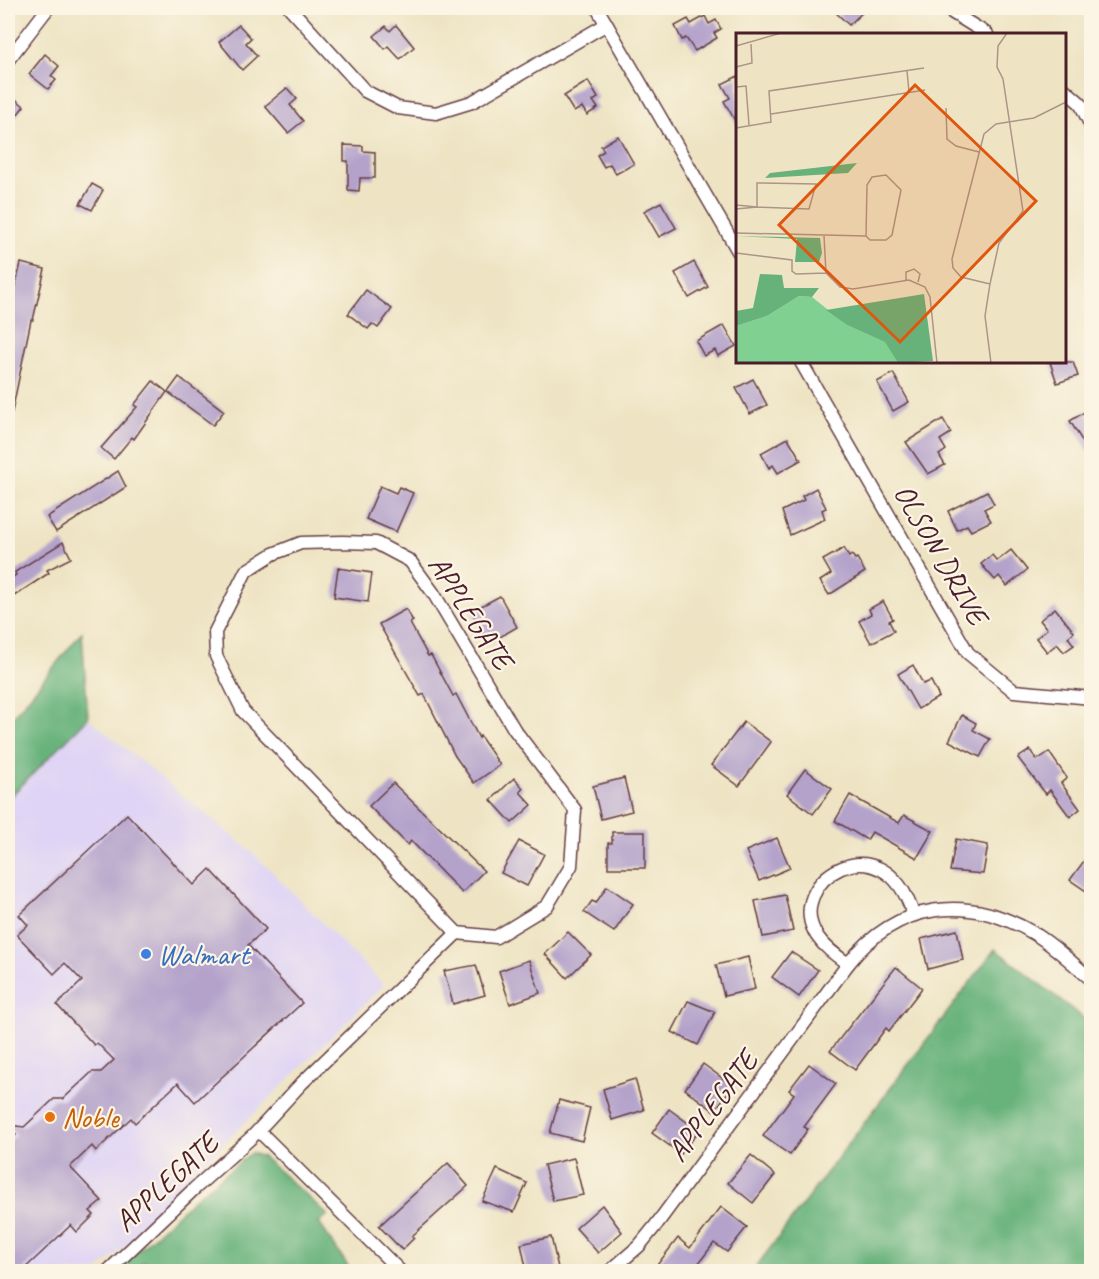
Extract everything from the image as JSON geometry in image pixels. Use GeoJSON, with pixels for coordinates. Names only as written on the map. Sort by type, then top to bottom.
{"type":"FeatureCollection","features":[{"type":"Feature","properties":{"kind":"street"},"geometry":{"type":"LineString","coordinates":[[8,60],[48,8]]}},
{"type":"Feature","properties":{"kind":"street"},"geometry":{"type":"LineString","coordinates":[[290,8],[364,91],[398,108],[436,113],[472,102],[607,24]]}},
{"type":"Feature","properties":{"kind":"street"},"geometry":{"type":"LineString","coordinates":[[597,8],[736,248]]}},
{"type":"Feature","properties":{"kind":"street"},"geometry":{"type":"LineString","coordinates":[[945,8],[985,33]]}},
{"type":"Feature","properties":{"kind":"street"},"geometry":{"type":"LineString","coordinates":[[1066,90],[1080,103],[1092,128]]}},
{"type":"Feature","properties":{"kind":"street","name":"OLSON DRIVE"},"geometry":{"type":"LineString","coordinates":[[802,363],[968,653],[1014,691],[1092,698]]}},
{"type":"Feature","properties":{"kind":"street","name":"APPLEGATE"},"geometry":{"type":"LineString","coordinates":[[107,1272],[259,1131],[302,1083],[457,933],[496,937],[547,906],[571,866],[575,810],[514,729],[434,594],[410,561],[376,543],[301,543],[273,554],[246,571],[229,600],[216,633],[216,656],[229,687],[243,711],[457,933]]}},
{"type":"Feature","properties":{"kind":"street"},"geometry":{"type":"LineString","coordinates":[[848,964],[817,936],[811,922],[813,900],[820,884],[833,872],[848,864],[860,864],[885,870],[901,886],[913,914]]}},
{"type":"Feature","properties":{"kind":"street","name":"APPLEGATE"},"geometry":{"type":"LineString","coordinates":[[609,1272],[639,1246],[656,1225],[848,964],[877,933],[913,914],[969,909],[1003,917],[1037,935],[1092,980]]}},
{"type":"Feature","properties":{"kind":"street","name":"APPLEGATE"},"geometry":{"type":"LineString","coordinates":[[259,1131],[401,1272]]}},
{"type":"Feature","properties":{"kind":"shaded area"},"geometry":{"type":"Polygon","coordinates":[[[88,718],[253,853],[384,985],[210,1157],[136,1237],[97,1271],[8,1272],[8,799],[88,718]]]}},
{"type":"Feature","properties":{"kind":"green space"},"geometry":{"type":"Polygon","coordinates":[[[82,632],[88,718],[8,799],[8,723],[82,632]]]}},
{"type":"Feature","properties":{"kind":"green space"},"geometry":{"type":"Polygon","coordinates":[[[995,949],[1091,1024],[1091,1271],[753,1271],[995,949]]]}},
{"type":"Feature","properties":{"kind":"green space"},"geometry":{"type":"Polygon","coordinates":[[[251,1153],[263,1157],[328,1215],[319,1223],[352,1272],[154,1272],[145,1261],[133,1271],[115,1272],[195,1198],[251,1153]]]}},
{"type":"Feature","properties":{"kind":"building"},"geometry":{"type":"Polygon","coordinates":[[[831,8],[867,8],[849,25],[831,8]]]}},
{"type":"Feature","properties":{"kind":"building"},"geometry":{"type":"Polygon","coordinates":[[[705,16],[709,24],[716,20],[721,29],[714,33],[717,38],[695,51],[686,38],[682,40],[675,26],[688,19],[691,24],[705,16]]]}},
{"type":"Feature","properties":{"kind":"building"},"geometry":{"type":"Polygon","coordinates":[[[239,25],[251,38],[246,43],[257,56],[242,70],[219,42],[239,25]]]}},
{"type":"Feature","properties":{"kind":"building"},"geometry":{"type":"Polygon","coordinates":[[[396,25],[414,47],[400,59],[388,46],[385,49],[374,36],[386,26],[390,31],[396,25]]]}},
{"type":"Feature","properties":{"kind":"building"},"geometry":{"type":"Polygon","coordinates":[[[45,54],[59,66],[51,76],[56,80],[48,89],[29,74],[45,54]]]}},
{"type":"Feature","properties":{"kind":"building"},"geometry":{"type":"Polygon","coordinates":[[[736,77],[736,122],[724,101],[730,98],[722,84],[736,77]]]}},
{"type":"Feature","properties":{"kind":"building"},"geometry":{"type":"Polygon","coordinates":[[[588,81],[598,98],[593,101],[598,108],[587,115],[582,107],[574,112],[564,96],[588,81]]]}},
{"type":"Feature","properties":{"kind":"building"},"geometry":{"type":"Polygon","coordinates":[[[287,88],[297,99],[290,105],[303,121],[288,133],[265,106],[287,88]]]}},
{"type":"Feature","properties":{"kind":"building"},"geometry":{"type":"Polygon","coordinates":[[[8,93],[24,106],[8,127],[8,93]]]}},
{"type":"Feature","properties":{"kind":"building"},"geometry":{"type":"Polygon","coordinates":[[[618,136],[634,164],[616,174],[610,164],[604,167],[597,155],[604,151],[601,146],[618,136]]]}},
{"type":"Feature","properties":{"kind":"building"},"geometry":{"type":"Polygon","coordinates":[[[344,145],[363,146],[363,151],[375,152],[375,178],[360,178],[359,191],[348,190],[348,161],[344,161],[344,145]]]}},
{"type":"Feature","properties":{"kind":"building"},"geometry":{"type":"Polygon","coordinates":[[[92,184],[103,190],[92,210],[80,204],[92,184]]]}},
{"type":"Feature","properties":{"kind":"building"},"geometry":{"type":"Polygon","coordinates":[[[661,202],[676,228],[659,237],[644,211],[661,202]]]}},
{"type":"Feature","properties":{"kind":"building"},"geometry":{"type":"Polygon","coordinates":[[[694,262],[708,287],[689,298],[675,273],[694,262]]]}},
{"type":"Feature","properties":{"kind":"building"},"geometry":{"type":"Polygon","coordinates":[[[21,263],[45,269],[33,320],[31,320],[12,412],[8,411],[8,317],[21,263]]]}},
{"type":"Feature","properties":{"kind":"building"},"geometry":{"type":"Polygon","coordinates":[[[366,290],[392,309],[378,328],[372,324],[368,329],[348,314],[366,290]]]}},
{"type":"Feature","properties":{"kind":"building"},"geometry":{"type":"Polygon","coordinates":[[[724,325],[736,346],[718,356],[715,350],[704,356],[696,341],[724,325]]]}},
{"type":"Feature","properties":{"kind":"building"},"geometry":{"type":"Polygon","coordinates":[[[1073,362],[1078,376],[1057,383],[1050,363],[1073,362]]]}},
{"type":"Feature","properties":{"kind":"building"},"geometry":{"type":"Polygon","coordinates":[[[893,373],[909,402],[893,411],[877,382],[893,373]]]}},
{"type":"Feature","properties":{"kind":"building"},"geometry":{"type":"Polygon","coordinates":[[[179,377],[224,411],[213,425],[168,392],[179,377]]]}},
{"type":"Feature","properties":{"kind":"building"},"geometry":{"type":"Polygon","coordinates":[[[753,379],[767,405],[750,414],[736,388],[753,379]]]}},
{"type":"Feature","properties":{"kind":"building"},"geometry":{"type":"Polygon","coordinates":[[[153,381],[167,392],[134,439],[132,437],[114,459],[101,448],[137,407],[134,405],[153,381]]]}},
{"type":"Feature","properties":{"kind":"building"},"geometry":{"type":"Polygon","coordinates":[[[1086,411],[1092,420],[1092,457],[1070,421],[1086,411]]]}},
{"type":"Feature","properties":{"kind":"building"},"geometry":{"type":"Polygon","coordinates":[[[943,419],[951,433],[940,440],[946,450],[939,455],[945,465],[928,474],[906,442],[943,419]]]}},
{"type":"Feature","properties":{"kind":"building"},"geometry":{"type":"Polygon","coordinates":[[[788,438],[801,460],[778,473],[773,465],[769,468],[761,453],[788,438]]]}},
{"type":"Feature","properties":{"kind":"building"},"geometry":{"type":"Polygon","coordinates":[[[118,471],[126,487],[56,532],[47,517],[118,471]]]}},
{"type":"Feature","properties":{"kind":"building"},"geometry":{"type":"Polygon","coordinates":[[[380,486],[396,493],[399,487],[413,493],[396,532],[366,519],[380,486]]]}},
{"type":"Feature","properties":{"kind":"building"},"geometry":{"type":"Polygon","coordinates":[[[816,488],[826,508],[822,510],[825,519],[790,535],[782,511],[804,500],[802,496],[816,488]]]}},
{"type":"Feature","properties":{"kind":"building"},"geometry":{"type":"Polygon","coordinates":[[[987,491],[994,504],[984,509],[991,521],[971,531],[967,525],[957,530],[948,511],[987,491]]]}},
{"type":"Feature","properties":{"kind":"building"},"geometry":{"type":"Polygon","coordinates":[[[63,542],[71,558],[47,570],[49,573],[8,600],[8,580],[16,575],[15,572],[63,542]]]}},
{"type":"Feature","properties":{"kind":"building"},"geometry":{"type":"Polygon","coordinates":[[[844,548],[849,557],[852,555],[855,559],[857,558],[865,572],[829,595],[820,581],[831,574],[823,560],[844,548]]]}},
{"type":"Feature","properties":{"kind":"building"},"geometry":{"type":"Polygon","coordinates":[[[1011,550],[1027,570],[1007,586],[999,576],[995,580],[981,564],[992,555],[997,561],[1011,550]]]}},
{"type":"Feature","properties":{"kind":"building"},"geometry":{"type":"Polygon","coordinates":[[[338,568],[372,573],[368,602],[334,597],[338,568]]]}},
{"type":"Feature","properties":{"kind":"building"},"geometry":{"type":"Polygon","coordinates":[[[500,596],[517,627],[488,644],[472,611],[500,596]]]}},
{"type":"Feature","properties":{"kind":"building"},"geometry":{"type":"Polygon","coordinates":[[[883,601],[893,619],[889,621],[894,631],[871,643],[859,621],[871,614],[869,609],[883,601]]]}},
{"type":"Feature","properties":{"kind":"building"},"geometry":{"type":"Polygon","coordinates":[[[1055,608],[1074,632],[1068,637],[1074,645],[1064,652],[1057,644],[1047,652],[1036,638],[1047,629],[1040,620],[1055,608]]]}},
{"type":"Feature","properties":{"kind":"building"},"geometry":{"type":"Polygon","coordinates":[[[406,609],[413,621],[410,623],[428,656],[431,655],[453,696],[456,694],[479,738],[480,736],[500,765],[474,783],[455,756],[424,694],[420,696],[379,624],[406,609]]]}},
{"type":"Feature","properties":{"kind":"building"},"geometry":{"type":"Polygon","coordinates":[[[913,665],[923,684],[931,681],[939,697],[918,709],[898,674],[913,665]]]}},
{"type":"Feature","properties":{"kind":"building"},"geometry":{"type":"Polygon","coordinates":[[[962,715],[976,723],[973,730],[990,739],[980,757],[949,741],[962,715]]]}},
{"type":"Feature","properties":{"kind":"building"},"geometry":{"type":"Polygon","coordinates":[[[744,722],[771,742],[739,786],[711,765],[744,722]]]}},
{"type":"Feature","properties":{"kind":"building"},"geometry":{"type":"Polygon","coordinates":[[[1030,750],[1037,760],[1049,752],[1067,778],[1061,783],[1080,809],[1070,817],[1050,790],[1046,794],[1018,758],[1030,750]]]}},
{"type":"Feature","properties":{"kind":"building"},"geometry":{"type":"Polygon","coordinates":[[[805,769],[832,789],[813,814],[787,794],[805,769]]]}},
{"type":"Feature","properties":{"kind":"building"},"geometry":{"type":"Polygon","coordinates":[[[514,778],[523,788],[520,792],[532,805],[512,823],[491,800],[514,778]]]}},
{"type":"Feature","properties":{"kind":"building"},"geometry":{"type":"Polygon","coordinates":[[[624,778],[632,811],[601,819],[593,786],[624,778]]]}},
{"type":"Feature","properties":{"kind":"building"},"geometry":{"type":"Polygon","coordinates":[[[393,783],[484,871],[462,893],[411,841],[408,845],[369,806],[393,783]]]}},
{"type":"Feature","properties":{"kind":"building"},"geometry":{"type":"Polygon","coordinates":[[[850,795],[899,823],[904,815],[933,831],[917,858],[872,832],[867,840],[835,821],[850,795]]]}},
{"type":"Feature","properties":{"kind":"building","name":"Walmart"},"geometry":{"type":"Polygon","coordinates":[[[127,814],[194,885],[210,869],[266,929],[248,945],[302,1003],[195,1102],[178,1083],[135,1123],[131,1118],[96,1151],[92,1146],[70,1167],[102,1201],[90,1211],[94,1215],[77,1232],[71,1225],[21,1272],[8,1272],[8,1143],[16,1135],[8,1125],[24,1127],[54,1099],[63,1099],[92,1072],[101,1072],[114,1060],[97,1043],[94,1045],[57,1005],[82,981],[65,963],[54,974],[17,935],[28,925],[19,915],[127,814]]]}},
{"type":"Feature","properties":{"kind":"building"},"geometry":{"type":"Polygon","coordinates":[[[612,832],[645,832],[645,868],[608,868],[608,843],[612,843],[612,832]]]}},
{"type":"Feature","properties":{"kind":"building"},"geometry":{"type":"Polygon","coordinates":[[[777,838],[790,868],[759,881],[746,851],[777,838]]]}},
{"type":"Feature","properties":{"kind":"building"},"geometry":{"type":"Polygon","coordinates":[[[956,839],[988,845],[983,874],[950,871],[956,839]]]}},
{"type":"Feature","properties":{"kind":"building"},"geometry":{"type":"Polygon","coordinates":[[[519,841],[544,854],[527,886],[501,873],[519,841]]]}},
{"type":"Feature","properties":{"kind":"building"},"geometry":{"type":"Polygon","coordinates":[[[1092,850],[1092,895],[1070,880],[1092,850]]]}},
{"type":"Feature","properties":{"kind":"building"},"geometry":{"type":"Polygon","coordinates":[[[607,886],[633,904],[614,932],[584,912],[592,901],[596,903],[607,886]]]}},
{"type":"Feature","properties":{"kind":"building"},"geometry":{"type":"Polygon","coordinates":[[[785,895],[793,931],[763,937],[755,901],[785,895]]]}},
{"type":"Feature","properties":{"kind":"building"},"geometry":{"type":"Polygon","coordinates":[[[957,930],[963,960],[928,969],[921,939],[957,930]]]}},
{"type":"Feature","properties":{"kind":"building"},"geometry":{"type":"Polygon","coordinates":[[[568,932],[591,955],[567,978],[545,954],[568,932]]]}},
{"type":"Feature","properties":{"kind":"building"},"geometry":{"type":"Polygon","coordinates":[[[791,952],[818,970],[799,997],[772,977],[791,952]]]}},
{"type":"Feature","properties":{"kind":"building"},"geometry":{"type":"Polygon","coordinates":[[[748,957],[755,989],[724,996],[716,965],[748,957]]]}},
{"type":"Feature","properties":{"kind":"building"},"geometry":{"type":"Polygon","coordinates":[[[529,960],[540,993],[510,1004],[499,971],[529,960]]]}},
{"type":"Feature","properties":{"kind":"building"},"geometry":{"type":"Polygon","coordinates":[[[476,965],[485,995],[453,1004],[444,971],[476,965]]]}},
{"type":"Feature","properties":{"kind":"building"},"geometry":{"type":"Polygon","coordinates":[[[896,967],[922,988],[889,1031],[886,1028],[855,1070],[830,1051],[896,967]]]}},
{"type":"Feature","properties":{"kind":"building"},"geometry":{"type":"Polygon","coordinates":[[[688,1001],[715,1012],[698,1045],[672,1032],[688,1001]]]}},
{"type":"Feature","properties":{"kind":"building"},"geometry":{"type":"Polygon","coordinates":[[[703,1064],[733,1086],[714,1111],[685,1089],[703,1064]]]}},
{"type":"Feature","properties":{"kind":"building"},"geometry":{"type":"Polygon","coordinates":[[[809,1064],[836,1084],[804,1127],[808,1129],[790,1155],[763,1136],[794,1094],[789,1090],[809,1064]]]}},
{"type":"Feature","properties":{"kind":"building"},"geometry":{"type":"Polygon","coordinates":[[[635,1079],[644,1110],[612,1120],[603,1089],[635,1079]]]}},
{"type":"Feature","properties":{"kind":"building"},"geometry":{"type":"Polygon","coordinates":[[[559,1100],[590,1108],[582,1141],[550,1133],[559,1100]]]}},
{"type":"Feature","properties":{"kind":"building"},"geometry":{"type":"Polygon","coordinates":[[[669,1109],[699,1131],[681,1154],[652,1133],[669,1109]]]}},
{"type":"Feature","properties":{"kind":"building"},"geometry":{"type":"Polygon","coordinates":[[[751,1155],[775,1175],[753,1203],[728,1183],[751,1155]]]}},
{"type":"Feature","properties":{"kind":"building"},"geometry":{"type":"Polygon","coordinates":[[[574,1158],[583,1195],[553,1201],[544,1165],[574,1158]]]}},
{"type":"Feature","properties":{"kind":"building"},"geometry":{"type":"Polygon","coordinates":[[[448,1163],[468,1186],[412,1236],[414,1238],[402,1250],[379,1226],[448,1163]]]}},
{"type":"Feature","properties":{"kind":"building"},"geometry":{"type":"Polygon","coordinates":[[[497,1169],[527,1183],[514,1212],[482,1201],[497,1169]]]}},
{"type":"Feature","properties":{"kind":"building"},"geometry":{"type":"Polygon","coordinates":[[[602,1205],[622,1232],[598,1253],[576,1228],[602,1205]]]}},
{"type":"Feature","properties":{"kind":"building"},"geometry":{"type":"Polygon","coordinates":[[[721,1207],[747,1227],[727,1252],[714,1243],[692,1272],[666,1272],[657,1265],[678,1238],[690,1248],[721,1207]]]}},
{"type":"Feature","properties":{"kind":"building"},"geometry":{"type":"Polygon","coordinates":[[[551,1237],[559,1272],[527,1272],[521,1244],[551,1237]]]}},
{"type":"Feature","properties":{"kind":"place","name":"Walmart"},"geometry":{"type":"Point","coordinates":[146,954]}},
{"type":"Feature","properties":{"kind":"place","name":"Noble"},"geometry":{"type":"Point","coordinates":[50,1117]}}]}
